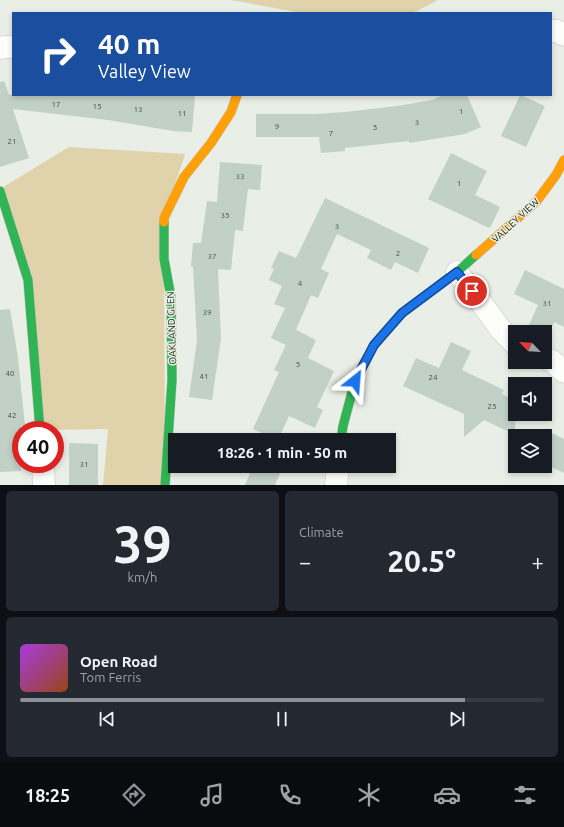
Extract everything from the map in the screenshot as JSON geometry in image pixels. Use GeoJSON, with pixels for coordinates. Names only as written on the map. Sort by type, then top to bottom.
{"type":"FeatureCollection","features":[{"type":"Feature","properties":{"kind":"street"},"geometry":{"type":"LineString","coordinates":[[552,31],[557,31],[564,35]]}},
{"type":"Feature","properties":{"kind":"street"},"geometry":{"type":"LineString","coordinates":[[0,48],[12,47]]}},
{"type":"Feature","properties":{"kind":"street","name":"OAKLAND GLEN"},"geometry":{"type":"LineString","coordinates":[[165,485],[172,380],[171,297],[164,259],[164,218],[184,178],[211,143],[231,112],[237,96]]}},
{"type":"Feature","properties":{"kind":"street","name":"VALLEY VIEW"},"geometry":{"type":"LineString","coordinates":[[342,433],[355,381],[374,345],[402,313],[457,272],[536,202],[556,175],[564,160]]}},
{"type":"Feature","properties":{"kind":"street"},"geometry":{"type":"LineString","coordinates":[[0,191],[28,280],[39,421]]}},
{"type":"Feature","properties":{"kind":"street"},"geometry":{"type":"LineString","coordinates":[[457,272],[508,337]]}},
{"type":"Feature","properties":{"kind":"street"},"geometry":{"type":"LineString","coordinates":[[552,361],[564,372]]}},
{"type":"Feature","properties":{"kind":"street"},"geometry":{"type":"LineString","coordinates":[[43,473],[44,485]]}},
{"type":"Feature","properties":{"kind":"street"},"geometry":{"type":"LineString","coordinates":[[336,485],[337,473]]}},
{"type":"Feature","properties":{"kind":"shaded area"},"geometry":{"type":"Polygon","coordinates":[[[231,0],[438,0],[414,12],[297,12],[231,0]]]}},
{"type":"Feature","properties":{"kind":"shaded area"},"geometry":{"type":"Polygon","coordinates":[[[69,147],[185,154],[164,218],[165,485],[103,485],[108,429],[64,430],[64,421],[39,421],[28,280],[0,189],[69,147]]]}},
{"type":"Feature","properties":{"kind":"building"},"geometry":{"type":"Polygon","coordinates":[[[4,81],[9,95],[12,96],[195,96],[192,132],[173,131],[108,120],[13,109],[29,158],[0,167],[0,82],[4,81]]]}},
{"type":"Feature","properties":{"kind":"building"},"geometry":{"type":"Polygon","coordinates":[[[441,96],[467,96],[481,127],[465,134],[409,143],[409,141],[345,148],[345,151],[321,153],[319,137],[256,137],[256,114],[315,114],[345,112],[432,100],[441,96]]]}},
{"type":"Feature","properties":{"kind":"building"},"geometry":{"type":"Polygon","coordinates":[[[520,96],[545,106],[526,147],[501,136],[520,96]]]}},
{"type":"Feature","properties":{"kind":"building"},"geometry":{"type":"Polygon","coordinates":[[[451,153],[487,171],[475,195],[500,207],[489,228],[428,199],[451,153]]]}},
{"type":"Feature","properties":{"kind":"building"},"geometry":{"type":"Polygon","coordinates":[[[220,162],[262,165],[260,190],[248,189],[243,231],[235,230],[231,270],[218,269],[221,339],[212,400],[189,397],[197,340],[193,267],[191,266],[193,243],[201,243],[207,201],[217,202],[220,162]]]}},
{"type":"Feature","properties":{"kind":"building"},"geometry":{"type":"Polygon","coordinates":[[[325,198],[429,248],[418,273],[395,262],[391,270],[367,258],[371,250],[337,234],[321,269],[329,273],[318,298],[311,295],[296,330],[316,340],[308,358],[334,371],[317,407],[323,410],[315,428],[289,416],[281,433],[262,433],[253,429],[279,372],[274,370],[286,345],[271,338],[285,308],[274,304],[282,286],[269,280],[274,269],[271,268],[279,251],[296,258],[325,198]]]}},
{"type":"Feature","properties":{"kind":"building"},"geometry":{"type":"Polygon","coordinates":[[[525,270],[564,289],[564,327],[554,322],[552,327],[552,325],[529,325],[538,305],[514,294],[525,270]]]}},
{"type":"Feature","properties":{"kind":"building"},"geometry":{"type":"Polygon","coordinates":[[[10,309],[18,358],[25,421],[12,421],[12,471],[0,472],[0,310],[10,309]]]}},
{"type":"Feature","properties":{"kind":"building"},"geometry":{"type":"Polygon","coordinates":[[[451,342],[471,351],[462,370],[504,390],[502,394],[508,397],[508,421],[515,421],[515,429],[508,429],[508,432],[484,420],[464,437],[464,414],[403,386],[416,358],[439,368],[451,342]]]}},
{"type":"Feature","properties":{"kind":"building"},"geometry":{"type":"Polygon","coordinates":[[[552,433],[564,439],[564,473],[552,467],[552,433]]]}},
{"type":"Feature","properties":{"kind":"building"},"geometry":{"type":"Polygon","coordinates":[[[69,443],[98,444],[98,485],[69,485],[69,443]]]}},
{"type":"Feature","properties":{"kind":"building"},"geometry":{"type":"Polygon","coordinates":[[[250,473],[280,473],[275,485],[245,485],[250,473]]]}},
{"type":"Feature","properties":{"kind":"traffic: fast"},"geometry":{"type":"LineString","coordinates":[[0,191],[28,280],[39,421]]}},
{"type":"Feature","properties":{"kind":"traffic: fast"},"geometry":{"type":"LineString","coordinates":[[164,222],[164,259],[171,297],[172,380],[165,485]]}},
{"type":"Feature","properties":{"kind":"traffic: fast"},"geometry":{"type":"LineString","coordinates":[[342,433],[355,381],[374,345],[402,313],[457,272],[476,255]]}},
{"type":"Feature","properties":{"kind":"traffic: slow"},"geometry":{"type":"LineString","coordinates":[[164,222],[164,218],[184,177],[211,143],[231,112],[237,96]]}},
{"type":"Feature","properties":{"kind":"traffic: slow"},"geometry":{"type":"LineString","coordinates":[[476,255],[536,202],[556,175],[564,160]]}},
{"type":"Feature","properties":{"kind":"route"},"geometry":{"type":"LineString","coordinates":[[355,381],[374,345],[402,313],[457,272],[472,291]]}}]}
